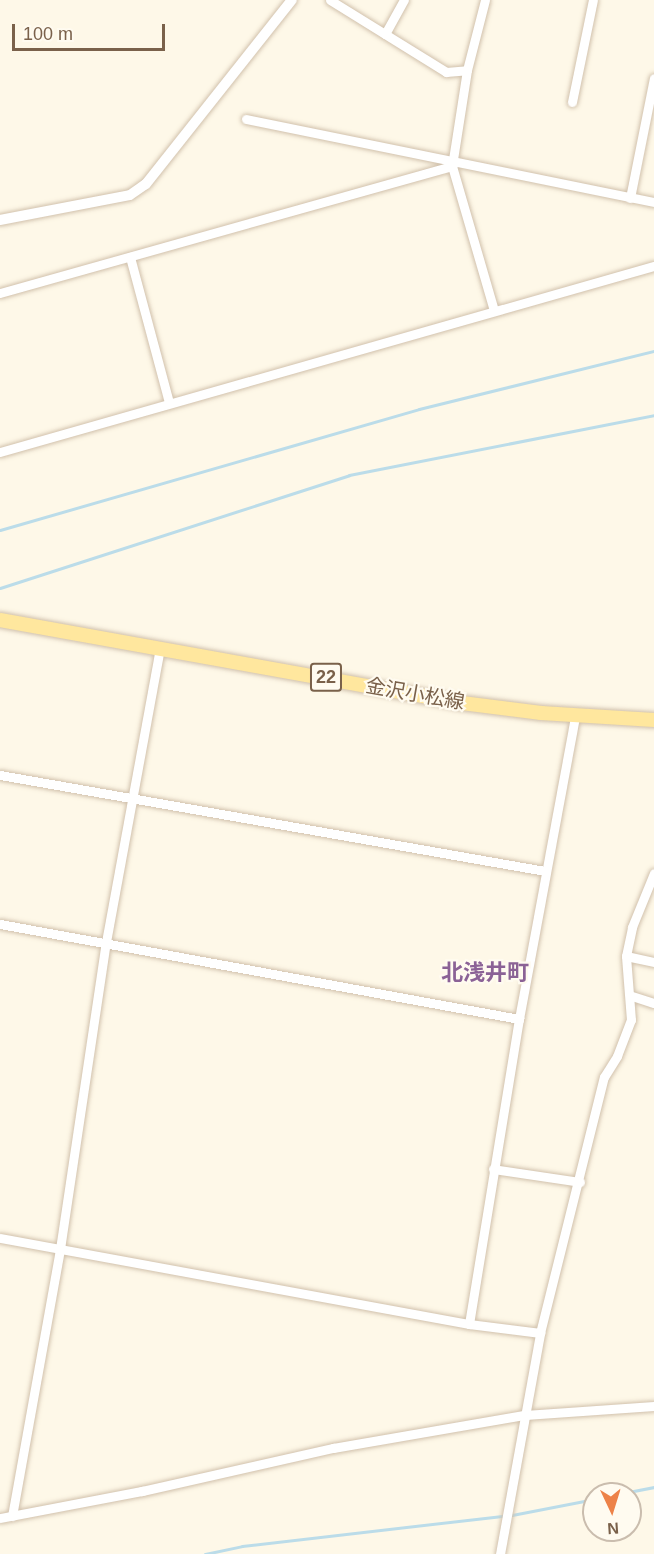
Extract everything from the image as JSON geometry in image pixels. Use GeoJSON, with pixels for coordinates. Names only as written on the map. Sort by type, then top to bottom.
{"type":"FeatureCollection","features":[{"type":"Feature","properties":{"kind":"main road","name":"金沢小松線"},"geometry":{"type":"LineString","coordinates":[[0,620],[454,702],[575,716],[654,720]]}},
{"type":"Feature","properties":{"kind":"street"},"geometry":{"type":"LineString","coordinates":[[0,220],[130,195],[146,184],[292,0]]}},
{"type":"Feature","properties":{"kind":"street"},"geometry":{"type":"LineString","coordinates":[[330,0],[446,72],[467,70]]}},
{"type":"Feature","properties":{"kind":"street"},"geometry":{"type":"LineString","coordinates":[[385,34],[404,0]]}},
{"type":"Feature","properties":{"kind":"street"},"geometry":{"type":"LineString","coordinates":[[485,0],[467,70],[453,164],[494,311]]}},
{"type":"Feature","properties":{"kind":"street"},"geometry":{"type":"LineString","coordinates":[[572,102],[592,0]]}},
{"type":"Feature","properties":{"kind":"street"},"geometry":{"type":"LineString","coordinates":[[630,198],[654,78]]}},
{"type":"Feature","properties":{"kind":"street"},"geometry":{"type":"LineString","coordinates":[[246,119],[453,164],[654,202]]}},
{"type":"Feature","properties":{"kind":"street"},"geometry":{"type":"LineString","coordinates":[[0,293],[453,164]]}},
{"type":"Feature","properties":{"kind":"street"},"geometry":{"type":"LineString","coordinates":[[130,256],[170,403]]}},
{"type":"Feature","properties":{"kind":"street"},"geometry":{"type":"LineString","coordinates":[[0,452],[654,266]]}},
{"type":"Feature","properties":{"kind":"street"},"geometry":{"type":"LineString","coordinates":[[12,1516],[60,1249],[106,942],[160,648]]}},
{"type":"Feature","properties":{"kind":"street"},"geometry":{"type":"LineString","coordinates":[[469,1324],[493,1168],[545,871],[575,716]]}},
{"type":"Feature","properties":{"kind":"street"},"geometry":{"type":"LineString","coordinates":[[0,775],[545,871]]}},
{"type":"Feature","properties":{"kind":"street"},"geometry":{"type":"LineString","coordinates":[[500,1554],[540,1333],[580,1182],[604,1077],[617,1056],[631,1020],[632,996],[626,956],[632,927],[654,873]]}},
{"type":"Feature","properties":{"kind":"street"},"geometry":{"type":"LineString","coordinates":[[0,924],[519,1019]]}},
{"type":"Feature","properties":{"kind":"street"},"geometry":{"type":"LineString","coordinates":[[626,956],[654,962]]}},
{"type":"Feature","properties":{"kind":"street"},"geometry":{"type":"LineString","coordinates":[[632,996],[654,1003]]}},
{"type":"Feature","properties":{"kind":"street"},"geometry":{"type":"LineString","coordinates":[[493,1168],[580,1182]]}},
{"type":"Feature","properties":{"kind":"street"},"geometry":{"type":"LineString","coordinates":[[0,1238],[469,1324],[540,1333]]}},
{"type":"Feature","properties":{"kind":"street"},"geometry":{"type":"LineString","coordinates":[[0,1518],[333,1448],[525,1414],[654,1406]]}},
{"type":"Feature","properties":{"kind":"waterway"},"geometry":{"type":"LineString","coordinates":[[0,530],[419,409],[654,351]]}},
{"type":"Feature","properties":{"kind":"waterway"},"geometry":{"type":"LineString","coordinates":[[0,588],[349,475],[654,415]]}},
{"type":"Feature","properties":{"kind":"waterway"},"geometry":{"type":"LineString","coordinates":[[642,1489],[654,1487]]}},
{"type":"Feature","properties":{"kind":"waterway"},"geometry":{"type":"LineString","coordinates":[[512,1515],[582,1501]]}},
{"type":"Feature","properties":{"kind":"waterway"},"geometry":{"type":"LineString","coordinates":[[205,1554],[242,1546],[502,1516]]}},
{"type":"Feature","properties":{"kind":"district","name":"北浅井町"},"geometry":{"type":"Point","coordinates":[485,973]}}]}
